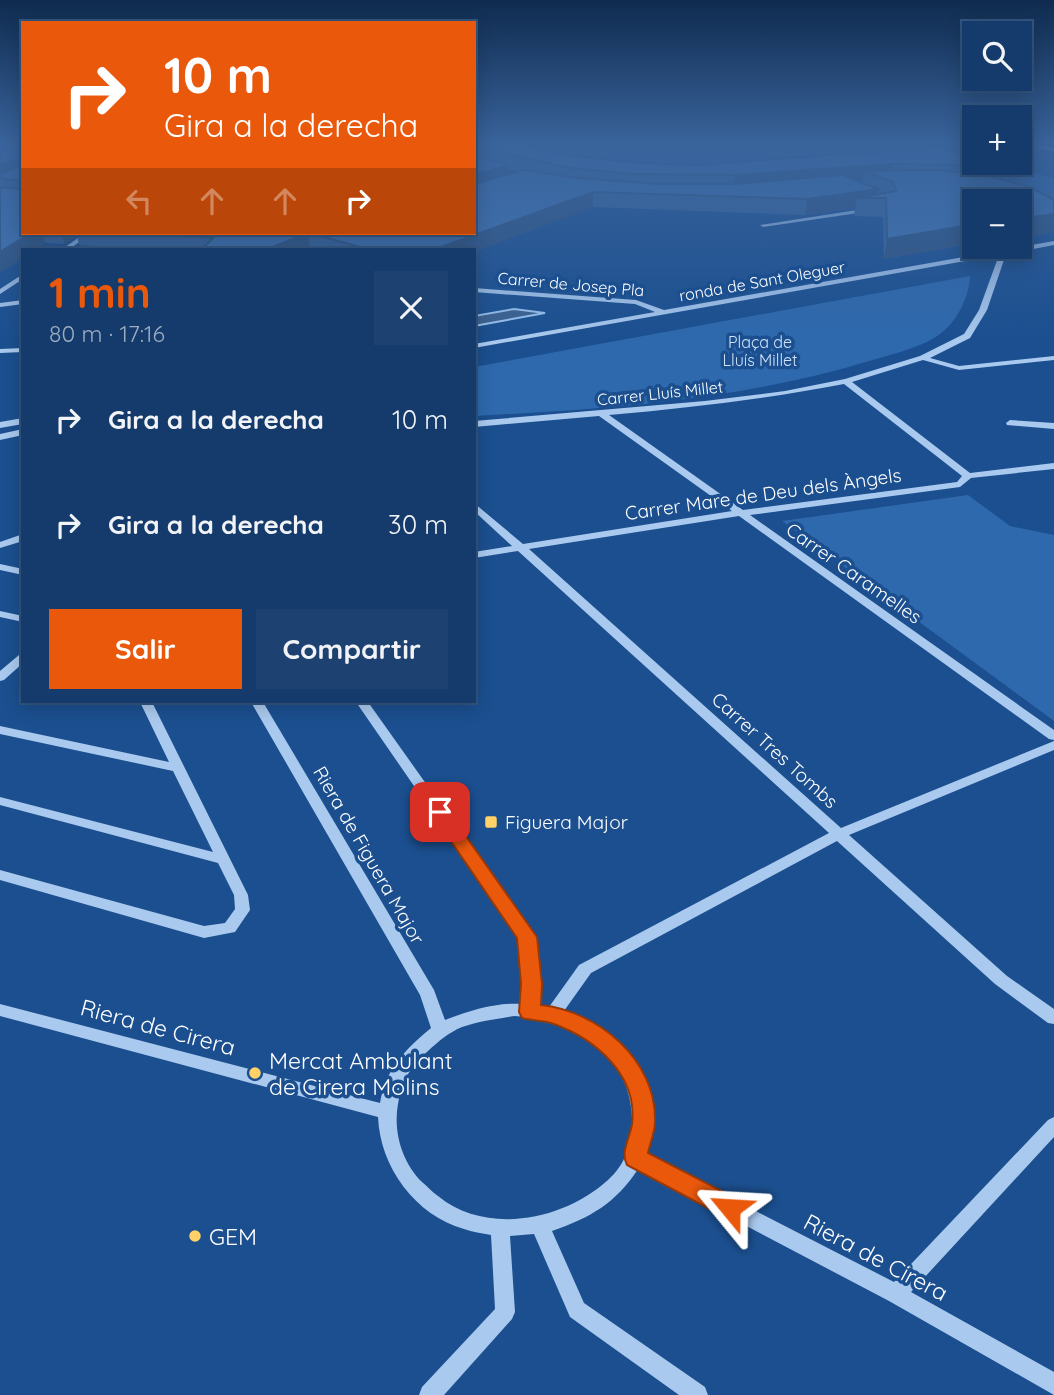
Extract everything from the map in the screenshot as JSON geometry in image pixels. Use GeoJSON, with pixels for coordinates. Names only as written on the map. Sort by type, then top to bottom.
{"type":"FeatureCollection","features":[{"type":"Feature","properties":{"kind":"street"},"geometry":{"type":"LineString","coordinates":[[763,225],[880,209]]}},
{"type":"Feature","properties":{"kind":"street"},"geometry":{"type":"LineString","coordinates":[[67,248],[86,235]]}},
{"type":"Feature","properties":{"kind":"street","name":"ronda de Sant Oleguer"},"geometry":{"type":"LineString","coordinates":[[1032,247],[1054,243]]}},
{"type":"Feature","properties":{"kind":"street","name":"ronda de Sant Oleguer"},"geometry":{"type":"LineString","coordinates":[[476,346],[963,259]]}},
{"type":"Feature","properties":{"kind":"street"},"geometry":{"type":"LineString","coordinates":[[846,381],[923,358],[967,336],[983,310],[1001,259]]}},
{"type":"Feature","properties":{"kind":"street"},"geometry":{"type":"LineString","coordinates":[[0,292],[21,277]]}},
{"type":"Feature","properties":{"kind":"street","name":"Carrer de Josep Pla"},"geometry":{"type":"LineString","coordinates":[[476,290],[636,302],[663,312]]}},
{"type":"Feature","properties":{"kind":"street"},"geometry":{"type":"LineString","coordinates":[[0,305],[21,302]]}},
{"type":"Feature","properties":{"kind":"street"},"geometry":{"type":"LineString","coordinates":[[0,351],[21,350]]}},
{"type":"Feature","properties":{"kind":"street"},"geometry":{"type":"LineString","coordinates":[[923,358],[959,369],[1054,358]]}},
{"type":"Feature","properties":{"kind":"street"},"geometry":{"type":"LineString","coordinates":[[846,381],[968,476]]}},
{"type":"Feature","properties":{"kind":"street","name":"Carrer Lluís Millet"},"geometry":{"type":"LineString","coordinates":[[476,424],[719,402],[846,381]]}},
{"type":"Feature","properties":{"kind":"street","name":"Carrer Caramelles"},"geometry":{"type":"LineString","coordinates":[[601,413],[1054,736]]}},
{"type":"Feature","properties":{"kind":"street"},"geometry":{"type":"LineString","coordinates":[[0,425],[21,421]]}},
{"type":"Feature","properties":{"kind":"street"},"geometry":{"type":"LineString","coordinates":[[1010,423],[1054,426]]}},
{"type":"Feature","properties":{"kind":"street"},"geometry":{"type":"LineString","coordinates":[[0,437],[21,432]]}},
{"type":"Feature","properties":{"kind":"street","name":"Carrer Mare de Deu dels Àngels"},"geometry":{"type":"LineString","coordinates":[[476,555],[740,513],[960,484],[968,476],[1054,466]]}},
{"type":"Feature","properties":{"kind":"street","name":"Carrer Tres Tombs"},"geometry":{"type":"LineString","coordinates":[[476,508],[1001,980],[1054,1018]]}},
{"type":"Feature","properties":{"kind":"street"},"geometry":{"type":"LineString","coordinates":[[0,545],[21,538]]}},
{"type":"Feature","properties":{"kind":"street"},"geometry":{"type":"LineString","coordinates":[[0,566],[21,571]]}},
{"type":"Feature","properties":{"kind":"street"},"geometry":{"type":"LineString","coordinates":[[0,614],[21,619]]}},
{"type":"Feature","properties":{"kind":"street"},"geometry":{"type":"LineString","coordinates":[[3,670],[21,658]]}},
{"type":"Feature","properties":{"kind":"street"},"geometry":{"type":"LineString","coordinates":[[3,670],[21,672]]}},
{"type":"Feature","properties":{"kind":"street"},"geometry":{"type":"LineString","coordinates":[[0,875],[204,932],[230,928],[243,910],[241,895],[145,703]]}},
{"type":"Feature","properties":{"kind":"street","name":"Riera de Figuera Major"},"geometry":{"type":"LineString","coordinates":[[258,703],[428,994],[440,1031]]}},
{"type":"Feature","properties":{"kind":"street"},"geometry":{"type":"LineString","coordinates":[[363,703],[527,937],[532,984],[530,1012]]}},
{"type":"Feature","properties":{"kind":"street"},"geometry":{"type":"LineString","coordinates":[[0,730],[179,768]]}},
{"type":"Feature","properties":{"kind":"street"},"geometry":{"type":"LineString","coordinates":[[553,1014],[584,969],[839,834],[1054,745]]}},
{"type":"Feature","properties":{"kind":"street"},"geometry":{"type":"LineString","coordinates":[[0,802],[223,860]]}},
{"type":"Feature","properties":{"kind":"street","name":"Riera de Cirera"},"geometry":{"type":"LineString","coordinates":[[0,1010],[386,1112]]}},
{"type":"Feature","properties":{"kind":"street"},"geometry":{"type":"LineString","coordinates":[[514,1010],[530,1012],[553,1014],[589,1030],[619,1054],[638,1085],[644,1122],[635,1158],[620,1182],[598,1202],[571,1217],[540,1226],[500,1228],[460,1219],[427,1200],[402,1174],[388,1144],[386,1112],[391,1088],[402,1066],[419,1046],[440,1031],[475,1015],[514,1010]]}},
{"type":"Feature","properties":{"kind":"street"},"geometry":{"type":"LineString","coordinates":[[896,1294],[1054,1125]]}},
{"type":"Feature","properties":{"kind":"street","name":"Riera de Cirera"},"geometry":{"type":"LineString","coordinates":[[635,1158],[896,1294],[1054,1384]]}},
{"type":"Feature","properties":{"kind":"street"},"geometry":{"type":"LineString","coordinates":[[540,1226],[577,1310],[697,1395]]}},
{"type":"Feature","properties":{"kind":"street"},"geometry":{"type":"LineString","coordinates":[[430,1395],[505,1312],[500,1228]]}},
{"type":"Feature","properties":{"kind":"green space","name":"Plaça de Lluís Millet"},"geometry":{"type":"Polygon","coordinates":[[[970,276],[964,303],[954,319],[942,333],[927,342],[821,374],[723,394],[624,406],[476,416],[476,367],[970,276]]]}},
{"type":"Feature","properties":{"kind":"green space"},"geometry":{"type":"Polygon","coordinates":[[[968,495],[1010,526],[1054,535],[1054,721],[782,521],[968,495]]]}},
{"type":"Feature","properties":{"kind":"shaded area"},"geometry":{"type":"Polygon","coordinates":[[[514,309],[545,313],[476,326],[476,316],[514,309]]]}},
{"type":"Feature","properties":{"kind":"building"},"geometry":{"type":"Polygon","coordinates":[[[0,209],[21,209],[21,235],[28,235],[0,252],[0,209]]]}},
{"type":"Feature","properties":{"kind":"building"},"geometry":{"type":"Polygon","coordinates":[[[476,209],[546,209],[476,234],[476,209]]]}},
{"type":"Feature","properties":{"kind":"building"},"geometry":{"type":"Polygon","coordinates":[[[886,209],[962,209],[962,226],[887,239],[886,209]]]}},
{"type":"Feature","properties":{"kind":"building"},"geometry":{"type":"Polygon","coordinates":[[[1032,209],[1054,209],[1054,214],[1032,217],[1032,209]]]}},
{"type":"Feature","properties":{"kind":"building"},"geometry":{"type":"Polygon","coordinates":[[[167,235],[303,235],[270,248],[203,248],[213,238],[167,235]]]}},
{"type":"Feature","properties":{"kind":"building"},"geometry":{"type":"Polygon","coordinates":[[[316,235],[474,235],[439,248],[364,248],[316,235]]]}},
{"type":"Feature","properties":{"kind":"place","name":"Figuera Major"},"geometry":{"type":"Point","coordinates":[491,822]}},
{"type":"Feature","properties":{"kind":"place","name":"Mercat Ambulant de Cirera Molins"},"geometry":{"type":"Point","coordinates":[255,1073]}},
{"type":"Feature","properties":{"kind":"place","name":"GEM"},"geometry":{"type":"Point","coordinates":[195,1236]}},
{"type":"Feature","properties":{"kind":"route"},"geometry":{"type":"LineString","coordinates":[[440,812],[527,937],[532,984],[530,1012],[553,1014],[589,1030],[619,1054],[638,1085],[644,1122],[635,1158],[730,1208]]}}]}
